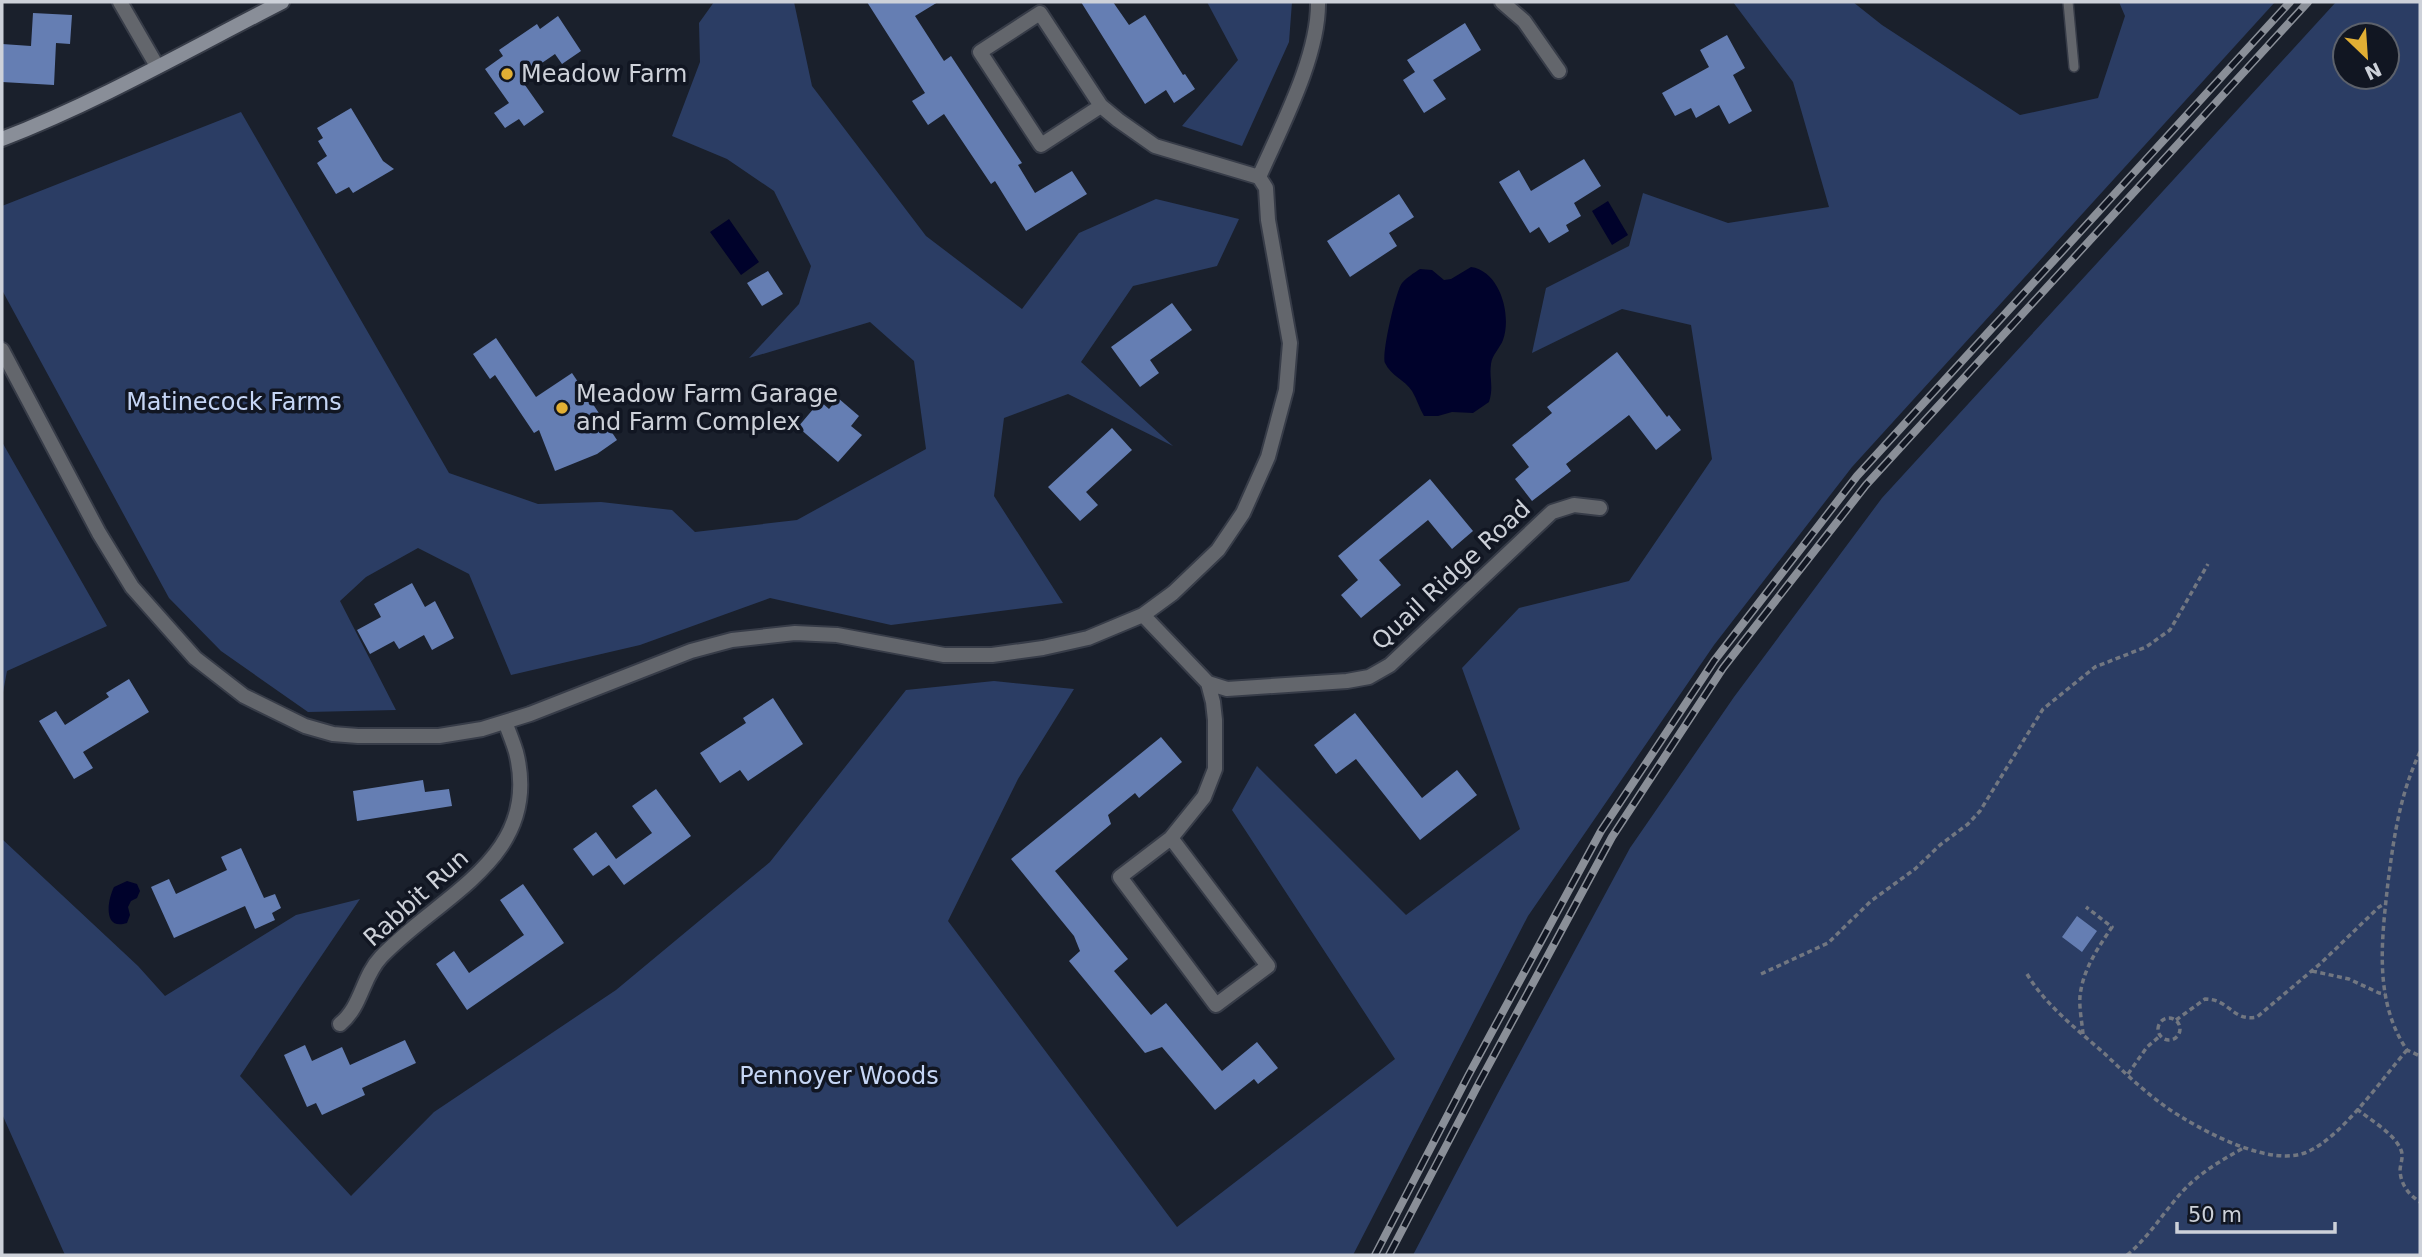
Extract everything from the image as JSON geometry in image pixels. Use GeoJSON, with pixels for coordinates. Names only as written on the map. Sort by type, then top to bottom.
{"type":"FeatureCollection","features":[{"type":"Feature","properties":{"kind":"street"},"geometry":{"type":"LineString","coordinates":[[120,2],[157,66]]}},
{"type":"Feature","properties":{"kind":"street"},"geometry":{"type":"LineString","coordinates":[[2,139],[33,127],[282,2]]}},
{"type":"Feature","properties":{"kind":"street"},"geometry":{"type":"LineString","coordinates":[[1259,177],[1296,94],[1311,49],[1318,2]]}},
{"type":"Feature","properties":{"kind":"street"},"geometry":{"type":"LineString","coordinates":[[1503,2],[1524,21],[1559,71]]}},
{"type":"Feature","properties":{"kind":"street"},"geometry":{"type":"LineString","coordinates":[[2,350],[99,533],[132,587],[195,657],[244,696],[305,726],[333,734],[358,736],[439,736],[482,729],[691,651],[732,640],[795,633],[837,635],[944,655],[992,655],[1043,648],[1087,638],[1143,615],[1173,593],[1218,550],[1243,513],[1268,457],[1286,390],[1290,343],[1268,220],[1266,188],[1259,177],[1155,146],[1118,120],[1101,106],[1040,13],[980,52],[1041,145],[1101,106]]}},
{"type":"Feature","properties":{"kind":"street","name":"Quail Ridge Road"},"geometry":{"type":"LineString","coordinates":[[1208,682],[1227,689],[1347,681],[1369,677],[1390,665],[1552,512],[1574,505],[1600,508]]}},
{"type":"Feature","properties":{"kind":"street"},"geometry":{"type":"LineString","coordinates":[[1143,615],[1208,682],[1215,720],[1215,769],[1204,797],[1171,838],[1120,877],[1216,1005],[1268,966],[1171,838]]}},
{"type":"Feature","properties":{"kind":"street","name":"Rabbit Run"},"geometry":{"type":"LineString","coordinates":[[340,1024],[356,1007],[367,978],[378,960],[466,887],[488,865],[507,838],[516,812],[520,785],[516,754],[505,722]]}},
{"type":"Feature","properties":{"kind":"lane"},"geometry":{"type":"LineString","coordinates":[[2068,2],[2074,68]]}},
{"type":"Feature","properties":{"kind":"path"},"geometry":{"type":"LineString","coordinates":[[1760,974],[1828,943],[1871,901],[1915,869],[1940,845],[1968,824],[1980,811],[2043,709],[2095,667],[2162,638],[2176,621],[2208,564]]}},
{"type":"Feature","properties":{"kind":"path"},"geometry":{"type":"LineString","coordinates":[[2420,752],[2405,788],[2398,815],[2381,950],[2385,994],[2392,1021],[2407,1050],[2420,1055]]}},
{"type":"Feature","properties":{"kind":"path"},"geometry":{"type":"LineString","coordinates":[[2176,1020],[2180,1031],[2177,1038],[2169,1041],[2160,1035],[2158,1028],[2161,1021],[2168,1018],[2176,1020],[2205,999],[2221,1002],[2239,1017],[2258,1017],[2386,903]]}},
{"type":"Feature","properties":{"kind":"path"},"geometry":{"type":"LineString","coordinates":[[2083,1035],[2080,996],[2085,976],[2090,961],[2112,927],[2086,907]]}},
{"type":"Feature","properties":{"kind":"path"},"geometry":{"type":"LineString","coordinates":[[2312,971],[2349,979],[2385,994]]}},
{"type":"Feature","properties":{"kind":"path"},"geometry":{"type":"LineString","coordinates":[[2027,974],[2057,1011],[2157,1100],[2182,1118],[2271,1156],[2286,1157],[2308,1152],[2336,1131],[2407,1050]]}},
{"type":"Feature","properties":{"kind":"path"},"geometry":{"type":"LineString","coordinates":[[2127,1075],[2147,1047],[2160,1035]]}},
{"type":"Feature","properties":{"kind":"path"},"geometry":{"type":"LineString","coordinates":[[2357,1109],[2395,1140],[2401,1150],[2400,1170],[2403,1182],[2407,1191],[2420,1202]]}},
{"type":"Feature","properties":{"kind":"path"},"geometry":{"type":"LineString","coordinates":[[2127,1255],[2144,1240],[2183,1191],[2203,1173],[2245,1147]]}},
{"type":"Feature","properties":{"kind":"green space","name":"Matinecock Farms"},"geometry":{"type":"Polygon","coordinates":[[[714,2],[794,2],[812,86],[926,236],[1022,309],[1079,233],[1156,199],[1239,219],[1217,266],[1133,286],[1081,362],[1173,446],[1068,394],[1004,418],[994,496],[1063,603],[891,625],[770,598],[640,645],[511,675],[469,574],[418,548],[366,577],[340,601],[396,710],[308,712],[221,651],[169,598],[2,290],[2,206],[241,112],[449,473],[538,504],[601,502],[672,510],[695,532],[797,520],[926,449],[914,361],[870,322],[749,358],[799,304],[811,266],[774,191],[727,159],[672,136],[700,62],[699,23],[714,2]]]}},
{"type":"Feature","properties":{"kind":"green space"},"geometry":{"type":"Polygon","coordinates":[[[1207,2],[1292,2],[1289,42],[1242,146],[1182,126],[1238,60],[1207,2]]]}},
{"type":"Feature","properties":{"kind":"green space","name":"Pennoyer Woods"},"geometry":{"type":"Polygon","coordinates":[[[1733,2],[1853,2],[1882,25],[2020,115],[2098,98],[2125,16],[2119,2],[2275,2],[1852,467],[1714,645],[1528,916],[1353,1255],[65,1255],[2,1114],[2,839],[138,966],[165,996],[296,915],[360,899],[240,1076],[351,1196],[434,1112],[616,990],[770,862],[906,690],[994,681],[1074,689],[1018,779],[948,921],[1177,1227],[1395,1059],[1232,810],[1257,766],[1406,915],[1520,829],[1462,668],[1519,608],[1629,581],[1712,459],[1691,325],[1622,309],[1532,353],[1546,288],[1629,246],[1643,193],[1728,223],[1829,207],[1793,82],[1733,2]]]}},
{"type":"Feature","properties":{"kind":"green space"},"geometry":{"type":"Polygon","coordinates":[[[2336,2],[2420,2],[2420,1255],[1413,1255],[1630,848],[1734,697],[1882,498],[2336,2]]]}},
{"type":"Feature","properties":{"kind":"green space"},"geometry":{"type":"Polygon","coordinates":[[[2,442],[107,626],[7,671],[2,698],[2,442]]]}},
{"type":"Feature","properties":{"kind":"shaded area"},"geometry":{"type":"Polygon","coordinates":[[[1608,201],[1628,235],[1612,245],[1592,211],[1608,201]]]}},
{"type":"Feature","properties":{"kind":"shaded area"},"geometry":{"type":"Polygon","coordinates":[[[729,219],[759,262],[741,275],[710,232],[729,219]]]}},
{"type":"Feature","properties":{"kind":"shaded area"},"geometry":{"type":"Polygon","coordinates":[[[1471,267],[1481,270],[1496,285],[1506,319],[1503,340],[1492,361],[1489,402],[1473,413],[1452,412],[1424,416],[1412,391],[1385,363],[1387,336],[1396,297],[1402,283],[1420,269],[1432,270],[1444,280],[1451,279],[1471,267]]]}},
{"type":"Feature","properties":{"kind":"shaded area"},"geometry":{"type":"Polygon","coordinates":[[[127,881],[137,884],[140,891],[128,907],[130,915],[127,923],[114,923],[110,919],[109,907],[114,887],[127,881]]]}},
{"type":"Feature","properties":{"kind":"building"},"geometry":{"type":"Polygon","coordinates":[[[867,2],[938,2],[915,16],[944,61],[951,56],[1022,163],[1018,165],[1035,193],[1072,171],[1087,194],[1026,231],[995,181],[991,184],[944,114],[928,125],[912,101],[925,93],[867,2]]]}},
{"type":"Feature","properties":{"kind":"building"},"geometry":{"type":"Polygon","coordinates":[[[1081,2],[1113,2],[1129,25],[1145,15],[1183,75],[1185,74],[1195,89],[1174,103],[1166,90],[1145,104],[1081,2]]]}},
{"type":"Feature","properties":{"kind":"building"},"geometry":{"type":"Polygon","coordinates":[[[33,13],[72,15],[70,44],[56,43],[54,85],[2,82],[2,44],[31,46],[33,13]]]}},
{"type":"Feature","properties":{"kind":"building","name":"Meadow Farm"},"geometry":{"type":"Polygon","coordinates":[[[558,16],[581,51],[562,64],[555,54],[520,78],[544,112],[524,126],[519,119],[505,128],[494,113],[509,103],[485,69],[503,56],[499,50],[537,24],[540,29],[558,16]]]}},
{"type":"Feature","properties":{"kind":"building"},"geometry":{"type":"Polygon","coordinates":[[[1465,23],[1481,50],[1433,80],[1446,99],[1424,113],[1403,80],[1415,72],[1407,60],[1465,23]]]}},
{"type":"Feature","properties":{"kind":"building"},"geometry":{"type":"Polygon","coordinates":[[[1727,35],[1745,68],[1733,75],[1752,111],[1729,124],[1719,105],[1696,118],[1691,108],[1675,116],[1662,93],[1709,67],[1700,50],[1727,35]]]}},
{"type":"Feature","properties":{"kind":"building"},"geometry":{"type":"Polygon","coordinates":[[[351,108],[383,161],[394,169],[353,193],[349,187],[336,194],[317,163],[327,156],[318,141],[323,138],[317,128],[351,108]]]}},
{"type":"Feature","properties":{"kind":"building"},"geometry":{"type":"Polygon","coordinates":[[[1584,159],[1601,186],[1574,203],[1581,216],[1566,225],[1569,231],[1549,243],[1539,227],[1530,233],[1499,182],[1519,170],[1531,191],[1584,159]]]}},
{"type":"Feature","properties":{"kind":"building"},"geometry":{"type":"Polygon","coordinates":[[[1399,194],[1414,217],[1389,233],[1397,246],[1350,277],[1327,241],[1399,194]]]}},
{"type":"Feature","properties":{"kind":"building"},"geometry":{"type":"Polygon","coordinates":[[[768,271],[783,294],[762,306],[747,283],[768,271]]]}},
{"type":"Feature","properties":{"kind":"building"},"geometry":{"type":"Polygon","coordinates":[[[1172,303],[1192,330],[1150,360],[1159,373],[1140,387],[1111,347],[1172,303]]]}},
{"type":"Feature","properties":{"kind":"building","name":"Meadow Farm Garage and Farm Complex"},"geometry":{"type":"Polygon","coordinates":[[[496,338],[536,397],[572,373],[617,440],[597,454],[555,471],[539,430],[534,433],[495,375],[490,379],[473,354],[496,338]]]}},
{"type":"Feature","properties":{"kind":"building"},"geometry":{"type":"Polygon","coordinates":[[[1617,352],[1667,417],[1669,415],[1681,430],[1656,450],[1629,415],[1566,464],[1571,471],[1532,501],[1515,479],[1529,467],[1512,445],[1552,413],[1547,407],[1617,352]]]}},
{"type":"Feature","properties":{"kind":"building"},"geometry":{"type":"Polygon","coordinates":[[[838,398],[859,416],[851,426],[862,435],[838,462],[798,427],[820,401],[829,409],[838,398]]]}},
{"type":"Feature","properties":{"kind":"building"},"geometry":{"type":"Polygon","coordinates":[[[1112,428],[1132,450],[1086,492],[1098,505],[1080,521],[1048,487],[1112,428]]]}},
{"type":"Feature","properties":{"kind":"building"},"geometry":{"type":"Polygon","coordinates":[[[1430,479],[1473,531],[1452,549],[1428,520],[1379,560],[1401,585],[1361,618],[1341,595],[1358,580],[1338,556],[1430,479]]]}},
{"type":"Feature","properties":{"kind":"building"},"geometry":{"type":"Polygon","coordinates":[[[412,583],[425,607],[435,601],[454,638],[432,650],[424,635],[399,649],[394,641],[370,654],[357,630],[381,617],[374,604],[412,583]]]}},
{"type":"Feature","properties":{"kind":"building"},"geometry":{"type":"Polygon","coordinates":[[[129,679],[149,712],[83,752],[93,768],[74,779],[39,721],[56,711],[65,725],[109,697],[106,693],[129,679]]]}},
{"type":"Feature","properties":{"kind":"building"},"geometry":{"type":"Polygon","coordinates":[[[773,698],[803,744],[748,781],[740,770],[720,783],[700,753],[746,723],[743,718],[773,698]]]}},
{"type":"Feature","properties":{"kind":"building"},"geometry":{"type":"Polygon","coordinates":[[[1355,713],[1422,798],[1457,770],[1477,795],[1420,840],[1356,759],[1336,774],[1314,745],[1355,713]]]}},
{"type":"Feature","properties":{"kind":"building"},"geometry":{"type":"Polygon","coordinates":[[[1161,737],[1182,762],[1139,798],[1135,793],[1108,815],[1111,824],[1055,871],[1128,959],[1114,971],[1151,1015],[1166,1003],[1222,1071],[1257,1042],[1278,1068],[1258,1084],[1254,1079],[1215,1110],[1162,1047],[1145,1053],[1069,961],[1080,951],[1074,936],[1011,859],[1161,737]]]}},
{"type":"Feature","properties":{"kind":"building"},"geometry":{"type":"Polygon","coordinates":[[[423,780],[425,792],[449,789],[452,806],[357,821],[353,791],[423,780]]]}},
{"type":"Feature","properties":{"kind":"building"},"geometry":{"type":"Polygon","coordinates":[[[656,789],[691,836],[624,885],[609,865],[593,876],[573,849],[596,832],[616,859],[652,833],[632,806],[656,789]]]}},
{"type":"Feature","properties":{"kind":"building"},"geometry":{"type":"Polygon","coordinates":[[[241,848],[264,898],[275,894],[281,908],[272,913],[275,920],[255,929],[245,906],[174,938],[151,887],[169,879],[176,894],[227,870],[221,857],[241,848]]]}},
{"type":"Feature","properties":{"kind":"building"},"geometry":{"type":"Polygon","coordinates":[[[523,884],[564,943],[467,1010],[436,964],[454,951],[469,973],[524,935],[500,900],[523,884]]]}},
{"type":"Feature","properties":{"kind":"building"},"geometry":{"type":"Polygon","coordinates":[[[2077,916],[2097,931],[2082,952],[2062,937],[2077,916]]]}},
{"type":"Feature","properties":{"kind":"building"},"geometry":{"type":"Polygon","coordinates":[[[405,1040],[416,1063],[362,1088],[365,1095],[322,1115],[316,1103],[307,1107],[284,1055],[305,1045],[312,1061],[342,1047],[350,1065],[405,1040]]]}},
{"type":"Feature","properties":{"kind":"railway"},"geometry":{"type":"LineString","coordinates":[[1375,1255],[1468,1076],[1601,831],[1714,661],[1857,476],[2290,2]]}},
{"type":"Feature","properties":{"kind":"railway"},"geometry":{"type":"LineString","coordinates":[[1389,1255],[1612,837],[1723,668],[1866,485],[2308,2]]}},
{"type":"Feature","properties":{"kind":"place","name":"Meadow Farm"},"geometry":{"type":"Point","coordinates":[507,74]}},
{"type":"Feature","properties":{"kind":"place","name":"Meadow Farm Garage and Farm Complex"},"geometry":{"type":"Point","coordinates":[562,408]}}]}
